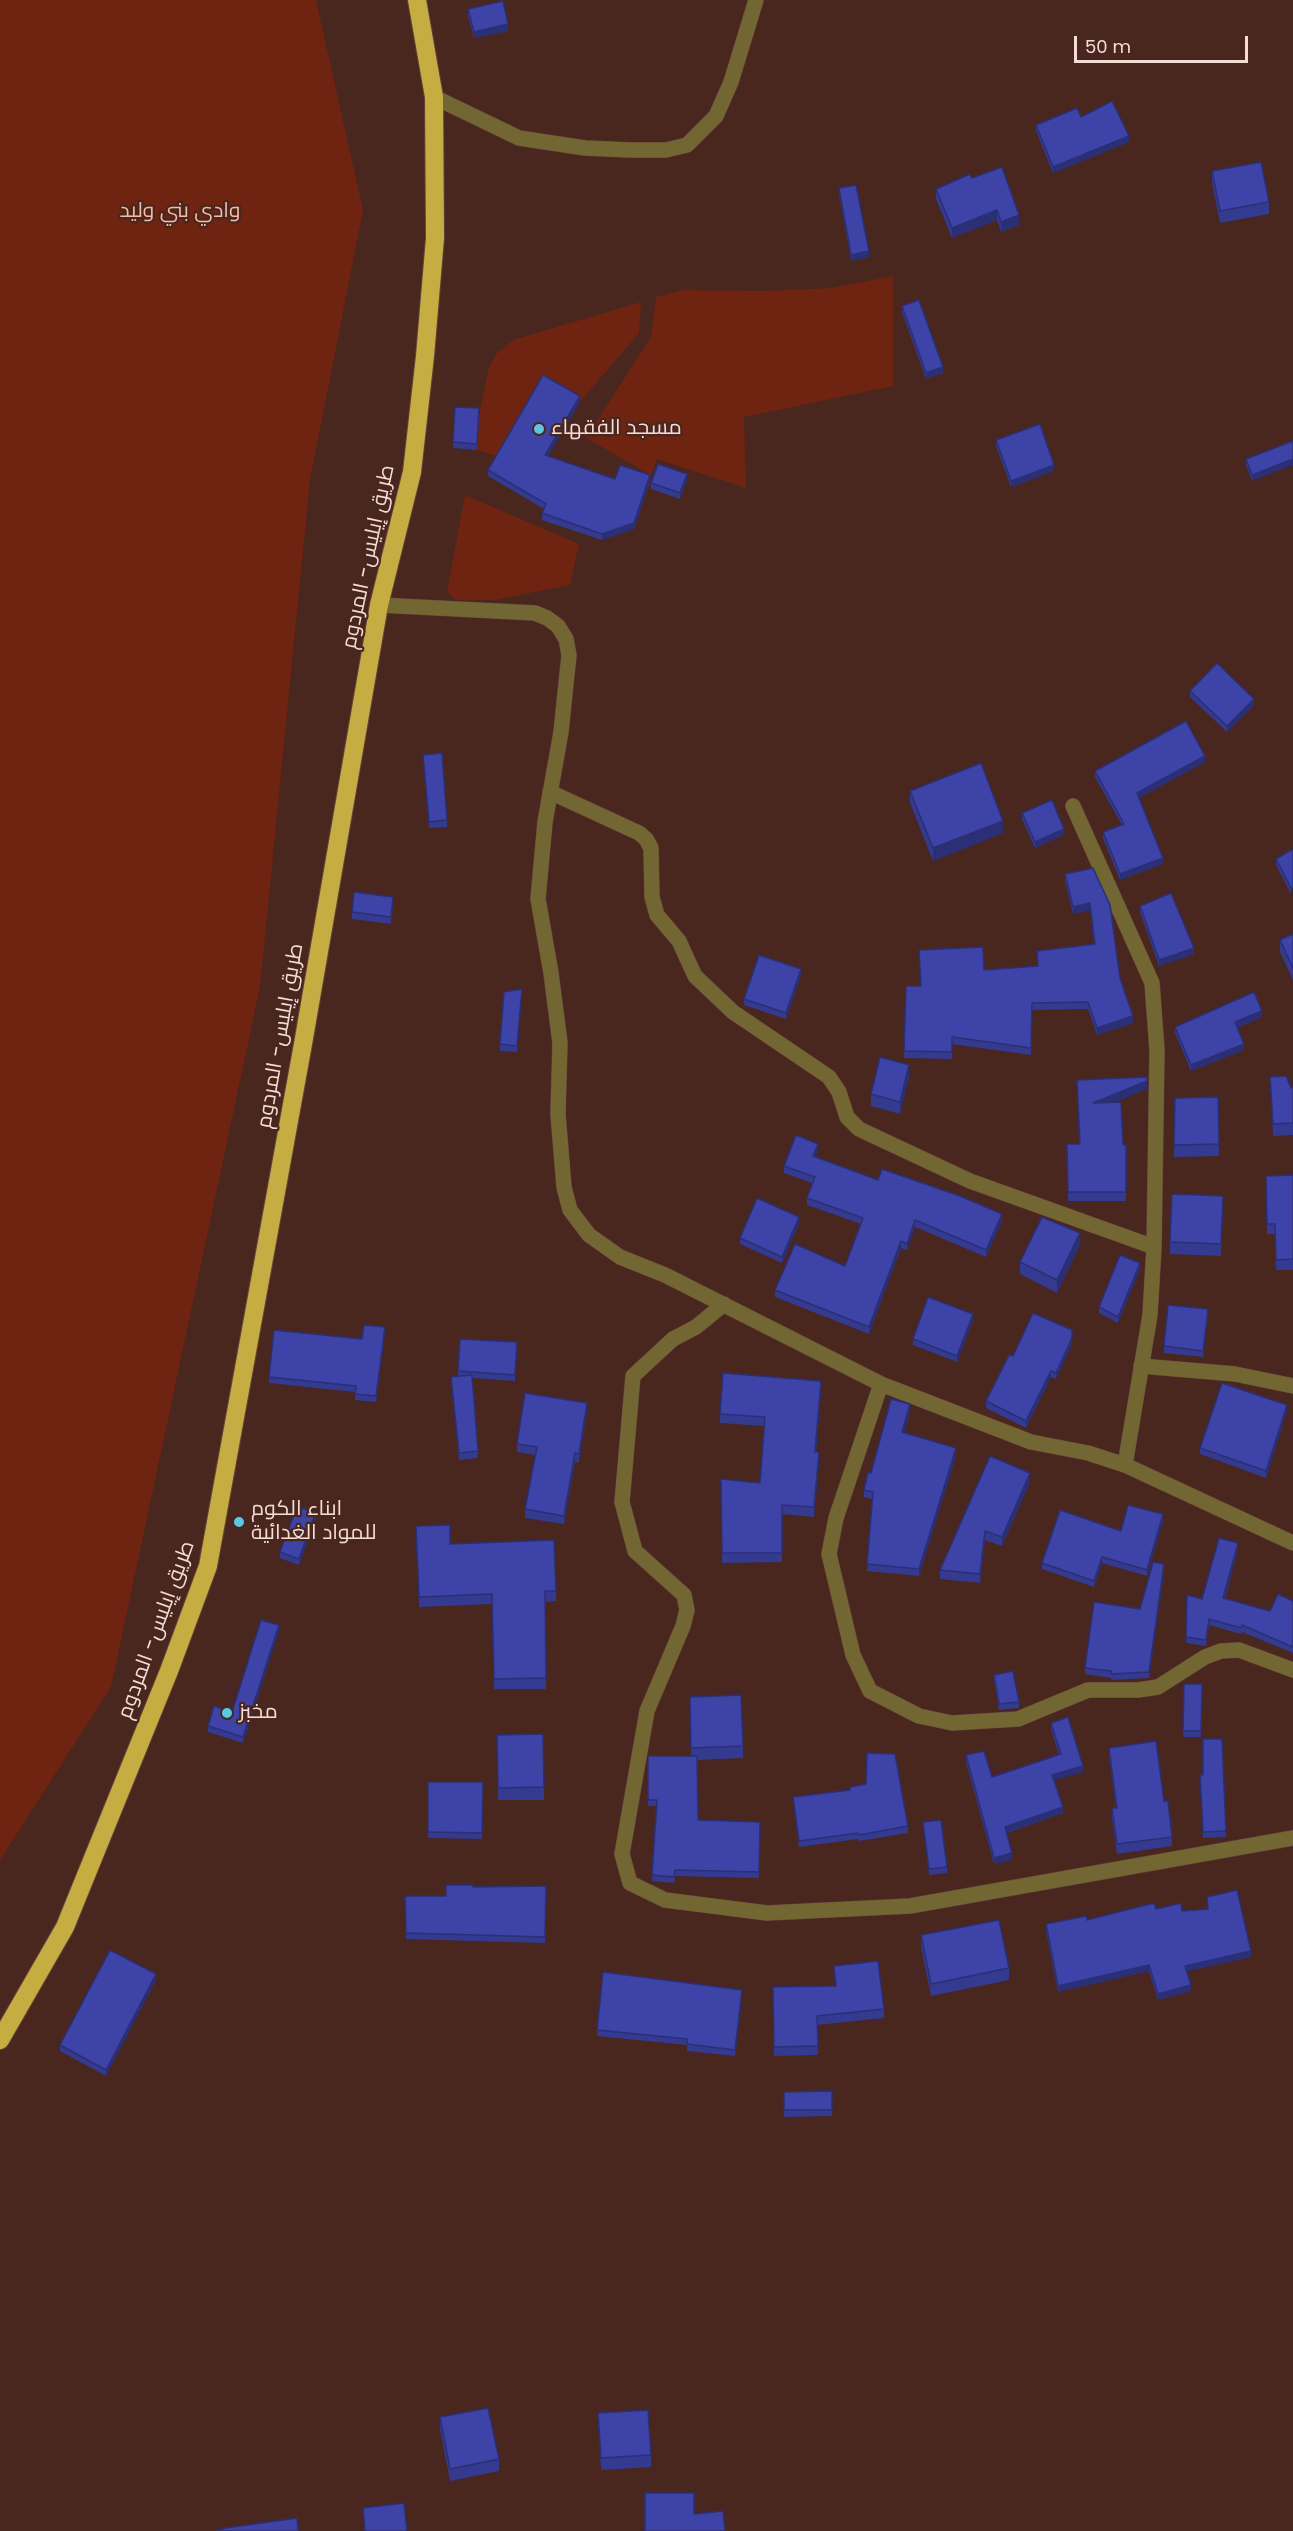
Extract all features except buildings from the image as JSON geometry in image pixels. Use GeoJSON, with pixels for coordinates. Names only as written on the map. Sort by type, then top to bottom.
{"type":"FeatureCollection","features":[{"type":"Feature","properties":{"kind":"highway","name":"طريق إيليس- المردوم"},"geometry":{"type":"LineString","coordinates":[[0,2040],[65,1927],[165,1681],[208,1566],[303,1044],[379,605],[412,472],[426,356],[435,238],[434,97],[417,0]]}},
{"type":"Feature","properties":{"kind":"street"},"geometry":{"type":"LineString","coordinates":[[434,97],[519,138],[585,148],[618,150],[666,150],[687,145],[716,116],[731,82],[756,0]]}},
{"type":"Feature","properties":{"kind":"street"},"geometry":{"type":"LineString","coordinates":[[379,605],[535,613],[558,626],[566,639],[570,655],[561,732],[540,862],[538,899],[560,1043],[558,1114],[564,1187],[570,1210],[590,1235],[620,1257],[724,1304],[881,1384],[1015,1437],[1088,1453],[1125,1465],[1293,1543]]}},
{"type":"Feature","properties":{"kind":"street"},"geometry":{"type":"LineString","coordinates":[[550,792],[639,832],[646,839],[651,848],[652,897],[657,915],[679,941],[695,976],[733,1012],[829,1077],[839,1092],[847,1117],[859,1129],[970,1182],[1154,1247]]}},
{"type":"Feature","properties":{"kind":"street"},"geometry":{"type":"LineString","coordinates":[[1073,806],[1152,983],[1158,1050],[1154,1247],[1150,1315],[1125,1465]]}},
{"type":"Feature","properties":{"kind":"street"},"geometry":{"type":"LineString","coordinates":[[724,1304],[696,1327],[673,1339],[633,1376],[622,1502],[635,1551],[684,1595],[687,1610],[683,1626],[647,1712],[622,1854],[630,1884],[665,1900],[767,1913],[910,1906],[1293,1838]]}},
{"type":"Feature","properties":{"kind":"street"},"geometry":{"type":"LineString","coordinates":[[1141,1366],[1234,1374],[1293,1386]]}},
{"type":"Feature","properties":{"kind":"street"},"geometry":{"type":"LineString","coordinates":[[881,1384],[836,1518],[829,1554],[854,1655],[870,1690],[919,1716],[952,1723],[1018,1719],[1088,1690],[1138,1690],[1158,1687],[1205,1657],[1221,1651],[1239,1650],[1293,1670]]}},
{"type":"Feature","properties":{"kind":"green space","name":"وادي بني وليد"},"geometry":{"type":"Polygon","coordinates":[[[0,0],[316,0],[363,210],[310,480],[260,987],[111,1687],[0,1860],[0,0]]]}},
{"type":"Feature","properties":{"kind":"green space"},"geometry":{"type":"Polygon","coordinates":[[[893,276],[893,386],[744,417],[746,488],[657,459],[651,475],[586,438],[651,337],[656,297],[683,290],[765,291],[831,288],[893,276]]]}},
{"type":"Feature","properties":{"kind":"green space"},"geometry":{"type":"Polygon","coordinates":[[[641,302],[639,333],[580,402],[499,457],[477,450],[479,414],[489,367],[496,354],[513,340],[641,302]]]}},
{"type":"Feature","properties":{"kind":"green space"},"geometry":{"type":"Polygon","coordinates":[[[465,495],[579,544],[570,585],[495,600],[455,600],[447,591],[465,495]]]}},
{"type":"Feature","properties":{"kind":"place","name":"مسجد الفقهاء"},"geometry":{"type":"Point","coordinates":[539,429]}},
{"type":"Feature","properties":{"kind":"place","name":"ابناء الكوم للمواد الغدائية"},"geometry":{"type":"Point","coordinates":[239,1522]}},
{"type":"Feature","properties":{"kind":"place","name":"مخبز"},"geometry":{"type":"Point","coordinates":[227,1713]}}]}
